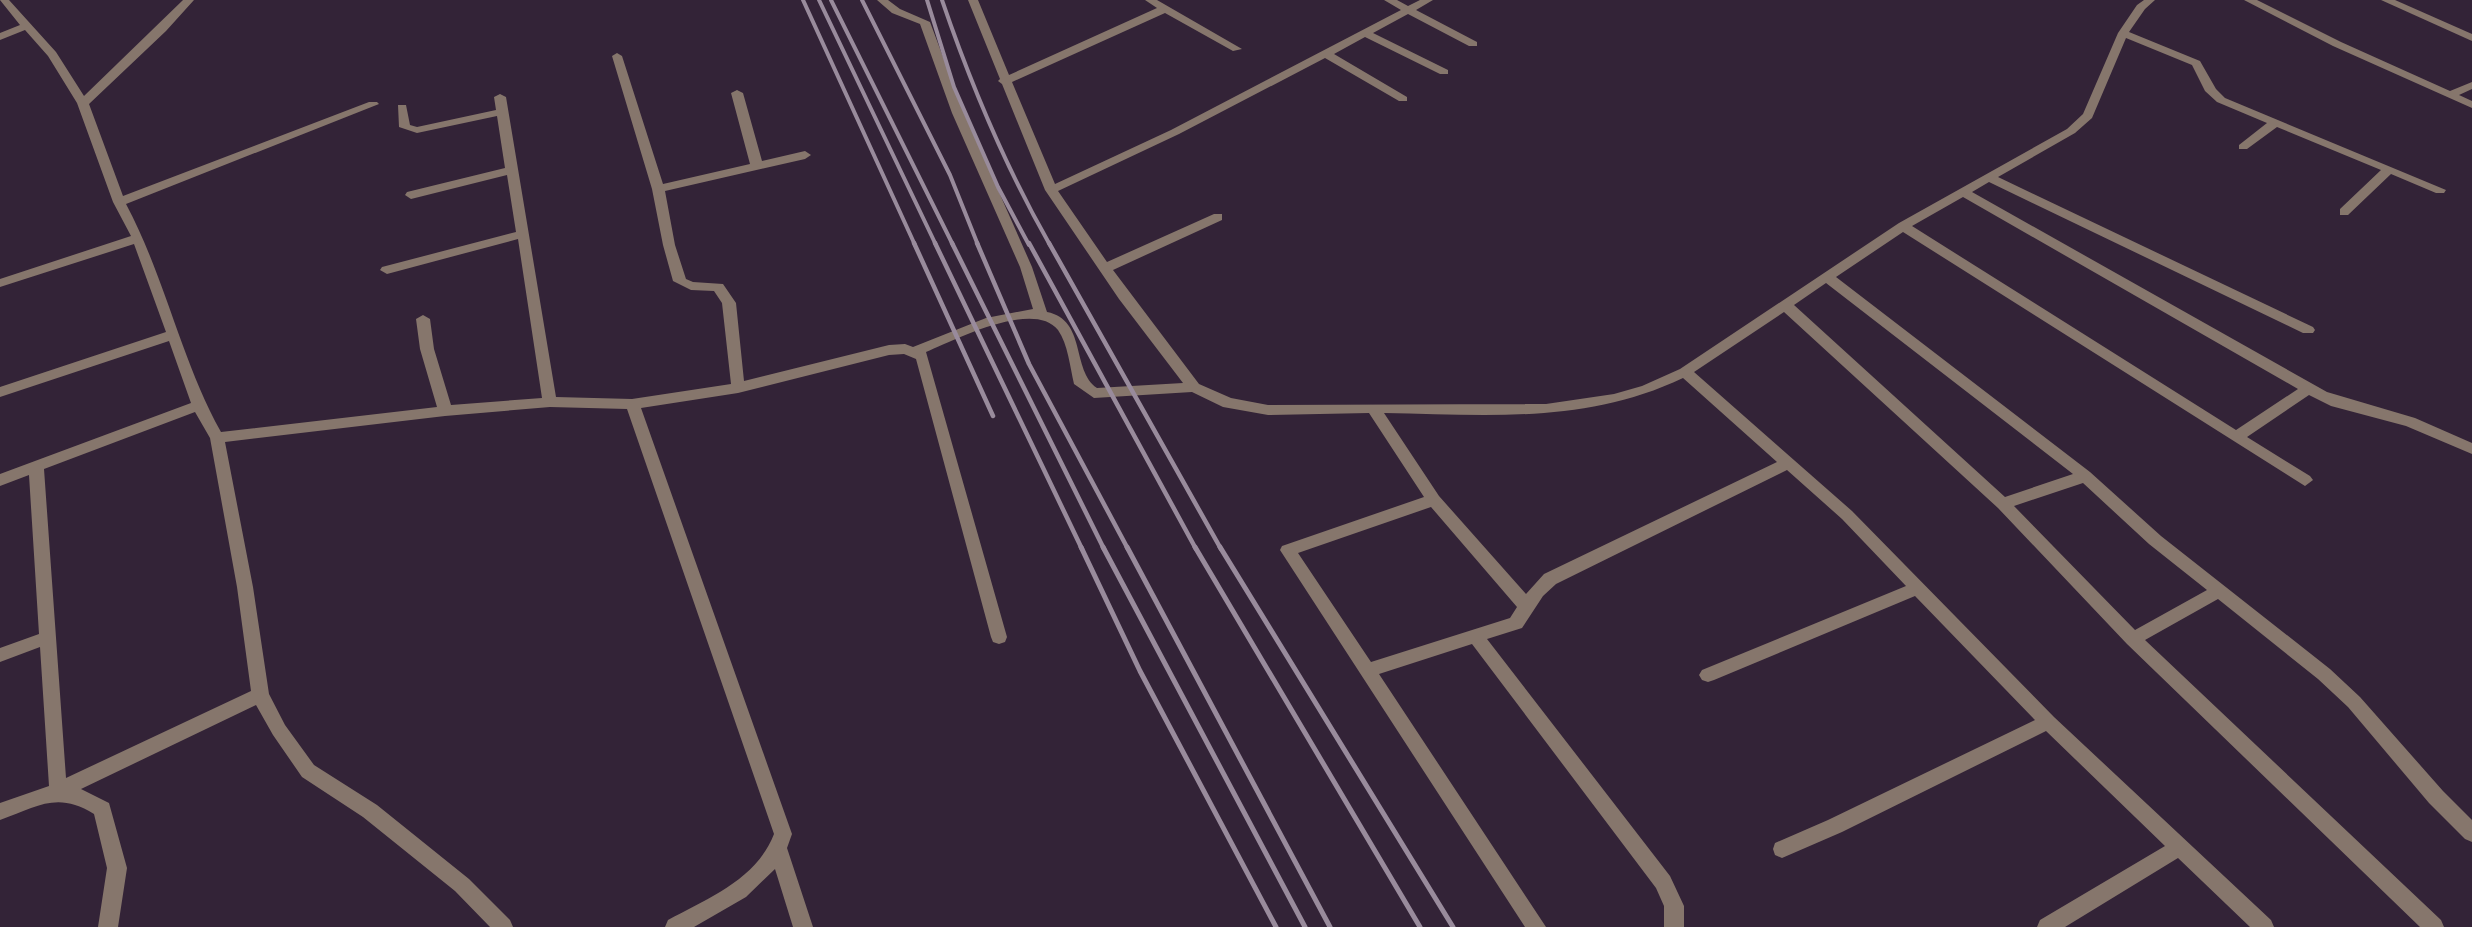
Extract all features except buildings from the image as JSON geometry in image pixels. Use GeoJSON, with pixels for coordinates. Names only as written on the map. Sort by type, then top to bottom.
{"type":"FeatureCollection","features":[{"type":"Feature","properties":{"kind":"street"},"geometry":{"type":"LineString","coordinates":[[3,0],[52,54],[83,103],[119,202],[138,238],[199,405],[217,438],[244,587],[260,695],[279,730],[308,771],[370,811],[453,877],[503,927]]}},
{"type":"Feature","properties":{"kind":"street"},"geometry":{"type":"LineString","coordinates":[[83,103],[162,29],[189,0]]}},
{"type":"Feature","properties":{"kind":"street"},"geometry":{"type":"LineString","coordinates":[[882,0],[896,11],[925,22],[958,113],[1026,267],[1041,314]]}},
{"type":"Feature","properties":{"kind":"street"},"geometry":{"type":"LineString","coordinates":[[973,0],[1004,81],[1052,190],[1106,268],[1194,387],[1228,403],[1268,410],[1544,408],[1592,402],[1646,389],[1685,372],[1828,278],[1902,226],[1965,193],[2071,131],[2088,116],[2122,33],[2150,0]]}},
{"type":"Feature","properties":{"kind":"street"},"geometry":{"type":"LineString","coordinates":[[1150,0],[1237,49]]}},
{"type":"Feature","properties":{"kind":"street"},"geometry":{"type":"LineString","coordinates":[[1389,0],[1473,44]]}},
{"type":"Feature","properties":{"kind":"street"},"geometry":{"type":"LineString","coordinates":[[1052,190],[1175,132],[1428,0]]}},
{"type":"Feature","properties":{"kind":"street"},"geometry":{"type":"LineString","coordinates":[[2248,0],[2337,44],[2472,105]]}},
{"type":"Feature","properties":{"kind":"street"},"geometry":{"type":"LineString","coordinates":[[2386,0],[2472,38]]}},
{"type":"Feature","properties":{"kind":"street"},"geometry":{"type":"LineString","coordinates":[[1004,81],[1164,9]]}},
{"type":"Feature","properties":{"kind":"street"},"geometry":{"type":"LineString","coordinates":[[0,37],[26,26]]}},
{"type":"Feature","properties":{"kind":"street"},"geometry":{"type":"LineString","coordinates":[[1364,32],[1444,72]]}},
{"type":"Feature","properties":{"kind":"street"},"geometry":{"type":"LineString","coordinates":[[2122,33],[2196,63],[2216,96],[2440,190]]}},
{"type":"Feature","properties":{"kind":"street"},"geometry":{"type":"LineString","coordinates":[[1325,53],[1403,99]]}},
{"type":"Feature","properties":{"kind":"street"},"geometry":{"type":"LineString","coordinates":[[617,56],[658,189],[669,245],[680,281],[691,286],[718,287],[729,303],[738,388]]}},
{"type":"Feature","properties":{"kind":"street"},"geometry":{"type":"LineString","coordinates":[[2450,95],[2472,85]]}},
{"type":"Feature","properties":{"kind":"street"},"geometry":{"type":"LineString","coordinates":[[737,93],[757,166]]}},
{"type":"Feature","properties":{"kind":"street"},"geometry":{"type":"LineString","coordinates":[[500,97],[522,234],[540,322],[550,402]]}},
{"type":"Feature","properties":{"kind":"street"},"geometry":{"type":"LineString","coordinates":[[119,202],[373,104]]}},
{"type":"Feature","properties":{"kind":"street"},"geometry":{"type":"LineString","coordinates":[[402,107],[405,127],[417,130],[502,112]]}},
{"type":"Feature","properties":{"kind":"street"},"geometry":{"type":"LineString","coordinates":[[2244,147],[2276,123]]}},
{"type":"Feature","properties":{"kind":"street"},"geometry":{"type":"LineString","coordinates":[[658,189],[805,155]]}},
{"type":"Feature","properties":{"kind":"street"},"geometry":{"type":"LineString","coordinates":[[2344,212],[2389,169]]}},
{"type":"Feature","properties":{"kind":"street"},"geometry":{"type":"LineString","coordinates":[[411,195],[511,170]]}},
{"type":"Feature","properties":{"kind":"street"},"geometry":{"type":"LineString","coordinates":[[1990,178],[2308,330]]}},
{"type":"Feature","properties":{"kind":"street"},"geometry":{"type":"LineString","coordinates":[[1965,193],[2336,402],[2428,429],[2472,449]]}},
{"type":"Feature","properties":{"kind":"street"},"geometry":{"type":"LineString","coordinates":[[1106,268],[1218,217]]}},
{"type":"Feature","properties":{"kind":"street"},"geometry":{"type":"LineString","coordinates":[[1902,226],[2305,480]]}},
{"type":"Feature","properties":{"kind":"street"},"geometry":{"type":"LineString","coordinates":[[387,270],[522,234]]}},
{"type":"Feature","properties":{"kind":"street"},"geometry":{"type":"LineString","coordinates":[[0,283],[138,238]]}},
{"type":"Feature","properties":{"kind":"street"},"geometry":{"type":"LineString","coordinates":[[1828,278],[2085,476],[2155,540],[2324,674],[2354,702],[2436,797],[2472,833]]}},
{"type":"Feature","properties":{"kind":"street"},"geometry":{"type":"LineString","coordinates":[[1785,305],[2003,504],[2133,639],[2434,927]]}},
{"type":"Feature","properties":{"kind":"street"},"geometry":{"type":"LineString","coordinates":[[915,352],[1008,317],[1023,313],[1041,314],[1054,319],[1062,326],[1081,384],[1087,390],[1094,393],[1194,387]]}},
{"type":"Feature","properties":{"kind":"street"},"geometry":{"type":"LineString","coordinates":[[423,319],[427,349],[445,411]]}},
{"type":"Feature","properties":{"kind":"street"},"geometry":{"type":"LineString","coordinates":[[0,392],[172,335]]}},
{"type":"Feature","properties":{"kind":"street"},"geometry":{"type":"LineString","coordinates":[[217,438],[445,411],[550,402],[632,404],[738,388],[889,350],[905,349],[922,356],[999,637]]}},
{"type":"Feature","properties":{"kind":"street"},"geometry":{"type":"LineString","coordinates":[[1685,372],[1847,515],[2048,722],[2264,927]]}},
{"type":"Feature","properties":{"kind":"street"},"geometry":{"type":"LineString","coordinates":[[2236,437],[2309,388]]}},
{"type":"Feature","properties":{"kind":"street"},"geometry":{"type":"LineString","coordinates":[[632,404],[783,834],[779,851],[758,878],[675,927]]}},
{"type":"Feature","properties":{"kind":"street"},"geometry":{"type":"LineString","coordinates":[[0,480],[199,405]]}},
{"type":"Feature","properties":{"kind":"street"},"geometry":{"type":"LineString","coordinates":[[1373,408],[1434,500],[1528,608]]}},
{"type":"Feature","properties":{"kind":"street"},"geometry":{"type":"LineString","coordinates":[[1367,670],[1516,623],[1528,608],[1537,591],[1550,579],[1788,464]]}},
{"type":"Feature","properties":{"kind":"street"},"geometry":{"type":"LineString","coordinates":[[36,466],[58,790]]}},
{"type":"Feature","properties":{"kind":"street"},"geometry":{"type":"LineString","coordinates":[[2003,504],[2085,476]]}},
{"type":"Feature","properties":{"kind":"street"},"geometry":{"type":"LineString","coordinates":[[1434,500],[1288,550],[1536,927]]}},
{"type":"Feature","properties":{"kind":"street"},"geometry":{"type":"LineString","coordinates":[[1708,675],[1917,588]]}},
{"type":"Feature","properties":{"kind":"street"},"geometry":{"type":"LineString","coordinates":[[2133,639],[2219,591]]}},
{"type":"Feature","properties":{"kind":"street"},"geometry":{"type":"LineString","coordinates":[[0,656],[49,637]]}},
{"type":"Feature","properties":{"kind":"street"},"geometry":{"type":"LineString","coordinates":[[1476,637],[1663,882],[1674,906],[1674,927]]}},
{"type":"Feature","properties":{"kind":"street"},"geometry":{"type":"LineString","coordinates":[[0,812],[58,790],[260,695]]}},
{"type":"Feature","properties":{"kind":"street"},"geometry":{"type":"LineString","coordinates":[[1782,849],[1835,826],[2048,722]]}},
{"type":"Feature","properties":{"kind":"street"},"geometry":{"type":"LineString","coordinates":[[58,790],[86,798],[102,809],[117,868],[108,927]]}},
{"type":"Feature","properties":{"kind":"street"},"geometry":{"type":"LineString","coordinates":[[2047,927],[2180,847]]}},
{"type":"Feature","properties":{"kind":"street"},"geometry":{"type":"LineString","coordinates":[[779,851],[803,927]]}},
{"type":"Feature","properties":{"kind":"railway"},"geometry":{"type":"LineString","coordinates":[[803,0],[915,245]]}},
{"type":"Feature","properties":{"kind":"railway"},"geometry":{"type":"LineString","coordinates":[[819,0],[936,245]]}},
{"type":"Feature","properties":{"kind":"railway"},"geometry":{"type":"LineString","coordinates":[[831,0],[953,245]]}},
{"type":"Feature","properties":{"kind":"railway"},"geometry":{"type":"LineString","coordinates":[[862,0],[950,175],[978,245]]}},
{"type":"Feature","properties":{"kind":"railway"},"geometry":{"type":"LineString","coordinates":[[927,0],[954,87],[998,187],[1029,245]]}},
{"type":"Feature","properties":{"kind":"railway"},"geometry":{"type":"LineString","coordinates":[[942,0],[990,125],[1050,245]]}},
{"type":"Feature","properties":{"kind":"railway"},"geometry":{"type":"LineString","coordinates":[[914,243],[993,416]]}},
{"type":"Feature","properties":{"kind":"railway"},"geometry":{"type":"LineString","coordinates":[[935,243],[1082,549]]}},
{"type":"Feature","properties":{"kind":"railway"},"geometry":{"type":"LineString","coordinates":[[952,243],[1103,547]]}},
{"type":"Feature","properties":{"kind":"railway"},"geometry":{"type":"LineString","coordinates":[[977,243],[1029,364],[1128,549]]}},
{"type":"Feature","properties":{"kind":"railway"},"geometry":{"type":"LineString","coordinates":[[1029,243],[1196,549]]}},
{"type":"Feature","properties":{"kind":"railway"},"geometry":{"type":"LineString","coordinates":[[1049,243],[1221,549]]}},
{"type":"Feature","properties":{"kind":"railway"},"geometry":{"type":"LineString","coordinates":[[1081,547],[1140,671],[1276,927]]}},
{"type":"Feature","properties":{"kind":"railway"},"geometry":{"type":"LineString","coordinates":[[1103,547],[1305,927]]}},
{"type":"Feature","properties":{"kind":"railway"},"geometry":{"type":"LineString","coordinates":[[1127,547],[1330,927]]}},
{"type":"Feature","properties":{"kind":"railway"},"geometry":{"type":"LineString","coordinates":[[1195,547],[1420,927]]}},
{"type":"Feature","properties":{"kind":"railway"},"geometry":{"type":"LineString","coordinates":[[1220,547],[1453,927]]}}]}
